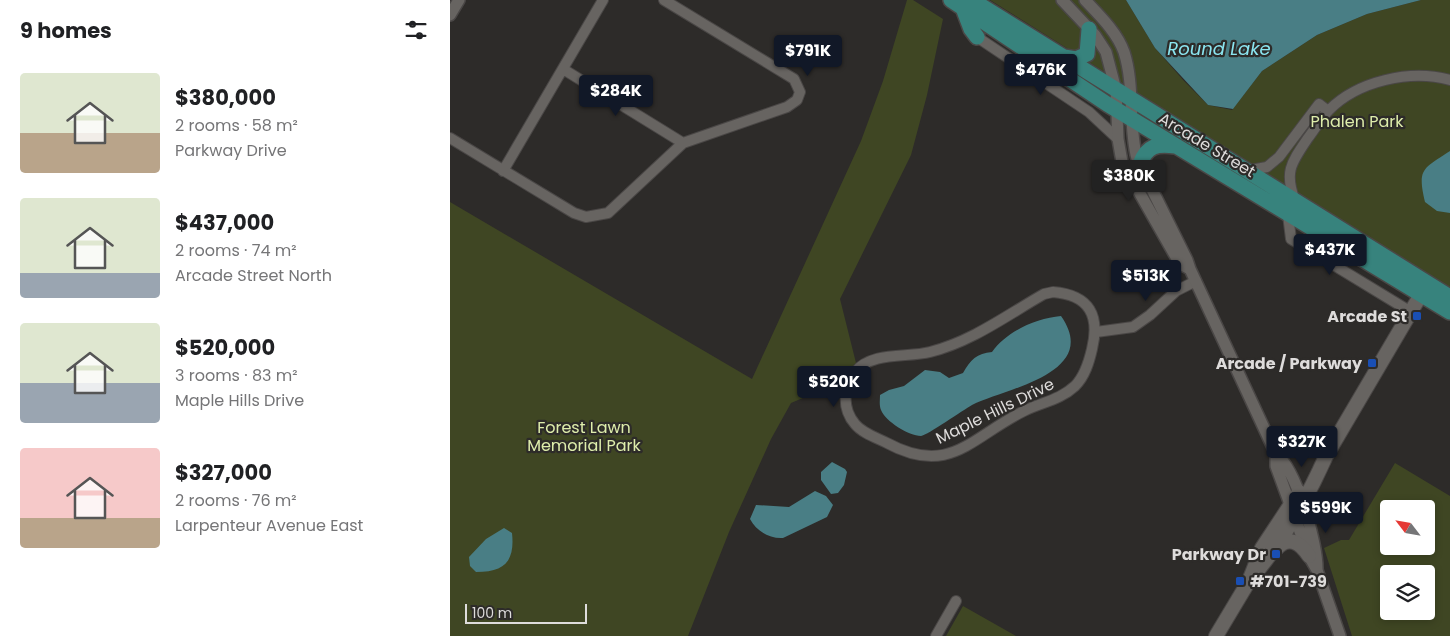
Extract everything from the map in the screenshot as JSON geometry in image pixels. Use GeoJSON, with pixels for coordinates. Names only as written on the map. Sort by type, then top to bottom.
{"type":"FeatureCollection","features":[{"type":"Feature","properties":{"kind":"main road"},"geometry":{"type":"LineString","coordinates":[[961,3],[971,29],[977,37]]}},
{"type":"Feature","properties":{"kind":"main road","name":"Arcade Street"},"geometry":{"type":"LineString","coordinates":[[961,3],[1064,58],[1116,90],[1245,171],[1292,208]]}},
{"type":"Feature","properties":{"kind":"main road","name":"Arcade Street"},"geometry":{"type":"LineString","coordinates":[[961,3],[1116,110],[1176,146],[1292,208],[1424,290],[1450,312]]}},
{"type":"Feature","properties":{"kind":"main road"},"geometry":{"type":"LineString","coordinates":[[1064,58],[1076,59],[1087,54],[1089,29]]}},
{"type":"Feature","properties":{"kind":"main road"},"geometry":{"type":"LineString","coordinates":[[1140,164],[1149,148],[1157,144],[1176,146]]}},
{"type":"Feature","properties":{"kind":"main road"},"geometry":{"type":"LineString","coordinates":[[1272,554],[1297,503],[1424,290]]}},
{"type":"Feature","properties":{"kind":"main road","name":"Arcade Street"},"geometry":{"type":"LineString","coordinates":[[1424,290],[1450,297]]}},
{"type":"Feature","properties":{"kind":"main road"},"geometry":{"type":"LineString","coordinates":[[1216,636],[1249,581],[1262,548],[1297,503]]}},
{"type":"Feature","properties":{"kind":"main road"},"geometry":{"type":"LineString","coordinates":[[1249,581],[1282,544],[1291,541],[1299,544],[1309,556]]}},
{"type":"Feature","properties":{"kind":"street"},"geometry":{"type":"LineString","coordinates":[[450,15],[459,0]]}},
{"type":"Feature","properties":{"kind":"street"},"geometry":{"type":"LineString","coordinates":[[504,171],[604,0]]}},
{"type":"Feature","properties":{"kind":"street"},"geometry":{"type":"LineString","coordinates":[[450,138],[574,214],[586,217],[598,216],[608,213],[683,143],[787,107],[797,100],[800,92],[794,79],[664,0]]}},
{"type":"Feature","properties":{"kind":"street"},"geometry":{"type":"LineString","coordinates":[[1062,0],[1089,29],[1106,52],[1116,90],[1118,139],[1122,162],[1180,264],[1190,269]]}},
{"type":"Feature","properties":{"kind":"street"},"geometry":{"type":"LineString","coordinates":[[1085,0],[1115,34],[1124,51],[1129,77],[1133,141],[1140,164],[1188,260],[1190,269],[1276,454],[1284,460],[1297,503],[1309,556],[1317,570],[1340,636]]}},
{"type":"Feature","properties":{"kind":"street"},"geometry":{"type":"LineString","coordinates":[[977,37],[1089,112],[1118,139]]}},
{"type":"Feature","properties":{"kind":"street"},"geometry":{"type":"LineString","coordinates":[[563,69],[683,143]]}},
{"type":"Feature","properties":{"kind":"street"},"geometry":{"type":"LineString","coordinates":[[1411,312],[1291,239],[1292,208],[1288,176],[1306,141],[1328,111],[1343,99],[1368,86],[1391,80],[1415,76],[1450,80]]}},
{"type":"Feature","properties":{"kind":"street"},"geometry":{"type":"LineString","coordinates":[[1245,171],[1267,167],[1286,149],[1319,104],[1328,111]]}},
{"type":"Feature","properties":{"kind":"street"},"geometry":{"type":"LineString","coordinates":[[1296,135],[1306,141]]}},
{"type":"Feature","properties":{"kind":"street"},"geometry":{"type":"LineString","coordinates":[[1286,149],[1297,156]]}},
{"type":"Feature","properties":{"kind":"street"},"geometry":{"type":"LineString","coordinates":[[1096,332],[1133,326],[1150,315],[1176,291],[1196,281]]}},
{"type":"Feature","properties":{"kind":"street","name":"Maple Hills Drive"},"geometry":{"type":"LineString","coordinates":[[1065,293],[1084,302],[1095,320],[1096,332],[1090,361],[1076,385],[1063,396],[1024,411],[963,448],[943,456],[931,458],[906,453],[856,425],[846,405],[848,382],[864,364],[877,359],[929,353],[962,342],[1044,294],[1065,293]]}},
{"type":"Feature","properties":{"kind":"street"},"geometry":{"type":"LineString","coordinates":[[1297,503],[1318,552],[1317,570]]}},
{"type":"Feature","properties":{"kind":"street"},"geometry":{"type":"LineString","coordinates":[[936,636],[956,601]]}},
{"type":"Feature","properties":{"kind":"green space","name":"Forest Lawn Memorial Park"},"geometry":{"type":"Polygon","coordinates":[[[907,0],[913,0],[943,19],[927,95],[911,155],[840,299],[856,363],[843,381],[791,403],[771,439],[729,532],[688,636],[450,636],[450,202],[752,379],[861,141],[883,81],[907,0]]]}},
{"type":"Feature","properties":{"kind":"green space","name":"Phalen Park"},"geometry":{"type":"Polygon","coordinates":[[[990,0],[1126,0],[1155,48],[1184,81],[1208,105],[1232,110],[1262,71],[1317,35],[1367,14],[1421,0],[1450,0],[1450,289],[990,0]]]}},
{"type":"Feature","properties":{"kind":"green space"},"geometry":{"type":"Polygon","coordinates":[[[1395,463],[1450,496],[1450,636],[1352,636],[1324,548],[1341,540],[1349,540],[1395,463]]]}},
{"type":"Feature","properties":{"kind":"green space"},"geometry":{"type":"Polygon","coordinates":[[[963,606],[1016,636],[946,636],[963,606]]]}},
{"type":"Feature","properties":{"kind":"water","name":"Round Lake"},"geometry":{"type":"Polygon","coordinates":[[[1126,0],[1421,0],[1367,14],[1317,35],[1262,71],[1233,109],[1208,105],[1155,48],[1126,0]]]}},
{"type":"Feature","properties":{"kind":"water"},"geometry":{"type":"Polygon","coordinates":[[[1450,151],[1450,213],[1437,211],[1425,202],[1422,176],[1428,166],[1450,151]]]}},
{"type":"Feature","properties":{"kind":"water"},"geometry":{"type":"Polygon","coordinates":[[[1061,316],[1070,335],[1069,352],[1060,365],[1045,376],[972,405],[921,436],[898,427],[883,414],[880,395],[889,390],[904,386],[925,370],[940,372],[949,378],[963,373],[974,358],[992,352],[1013,332],[1032,323],[1061,316]]]}},
{"type":"Feature","properties":{"kind":"water"},"geometry":{"type":"Polygon","coordinates":[[[832,462],[847,472],[844,485],[838,493],[831,494],[821,480],[821,472],[832,462]]]}},
{"type":"Feature","properties":{"kind":"water"},"geometry":{"type":"Polygon","coordinates":[[[815,491],[826,496],[833,505],[827,517],[783,538],[773,537],[764,533],[750,519],[756,505],[789,507],[815,491]]]}},
{"type":"Feature","properties":{"kind":"water"},"geometry":{"type":"Polygon","coordinates":[[[504,528],[512,533],[513,543],[510,558],[501,567],[494,570],[476,572],[470,566],[469,557],[486,539],[504,528]]]}},
{"type":"Feature","properties":{"kind":"place","name":"Arcade St"},"geometry":{"type":"Point","coordinates":[1417,316]}},
{"type":"Feature","properties":{"kind":"place","name":"Arcade / Parkway"},"geometry":{"type":"Point","coordinates":[1372,363]}},
{"type":"Feature","properties":{"kind":"place","name":"Parkway Dr"},"geometry":{"type":"Point","coordinates":[1276,554]}},
{"type":"Feature","properties":{"kind":"place","name":"#701-739"},"geometry":{"type":"Point","coordinates":[1240,581]}}]}
